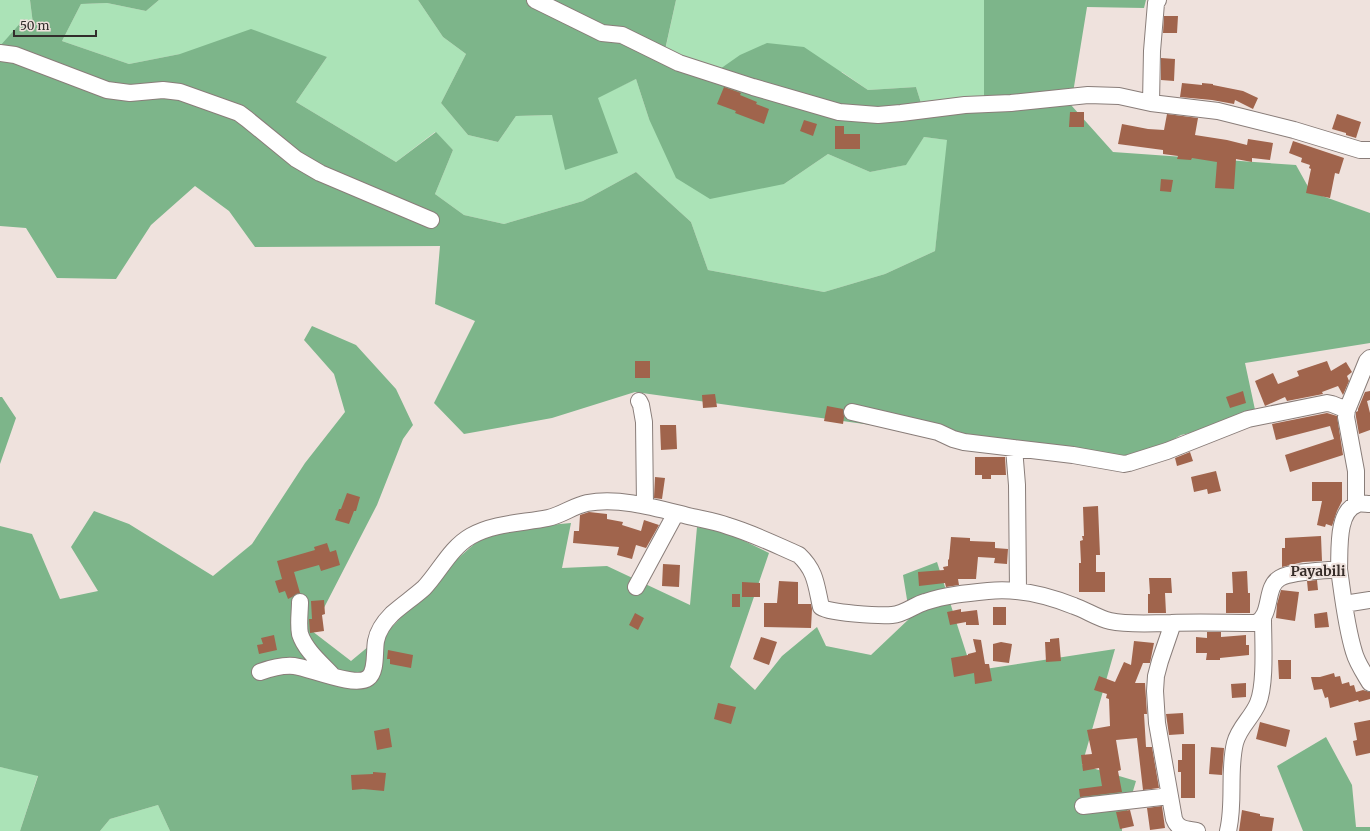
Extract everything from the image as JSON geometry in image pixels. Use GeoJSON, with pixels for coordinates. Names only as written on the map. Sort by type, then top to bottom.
{"type":"FeatureCollection","features":[{"type":"Feature","properties":{"kind":"street"},"geometry":{"type":"LineString","coordinates":[[535,0],[602,33],[622,35],[679,62],[752,87],[839,112],[856,114],[893,114],[965,105],[1018,102],[1088,95],[1119,96],[1151,103],[1218,111],[1294,130],[1360,150],[1370,150]]}},
{"type":"Feature","properties":{"kind":"street"},"geometry":{"type":"LineString","coordinates":[[1151,103],[1152,51],[1156,3],[1158,0]]}},
{"type":"Feature","properties":{"kind":"street"},"geometry":{"type":"LineString","coordinates":[[0,53],[15,56],[107,90],[130,93],[172,90],[239,114],[296,158],[320,173],[431,220]]}},
{"type":"Feature","properties":{"kind":"street"},"geometry":{"type":"LineString","coordinates":[[1370,358],[1367,361],[1347,410],[1346,417],[1348,429],[1363,504],[1347,511],[1343,521],[1340,533],[1339,569],[1344,604],[1354,652],[1362,671],[1370,682]]}},
{"type":"Feature","properties":{"kind":"street"},"geometry":{"type":"LineString","coordinates":[[639,401],[644,422],[645,505]]}},
{"type":"Feature","properties":{"kind":"street"},"geometry":{"type":"LineString","coordinates":[[852,412],[938,432],[964,442],[1117,463],[1129,463],[1167,451],[1248,419],[1326,404],[1332,404],[1347,410]]}},
{"type":"Feature","properties":{"kind":"street"},"geometry":{"type":"LineString","coordinates":[[1014,448],[1017,485],[1018,591]]}},
{"type":"Feature","properties":{"kind":"street"},"geometry":{"type":"LineString","coordinates":[[260,672],[272,668],[293,666],[307,668],[347,680],[361,681],[368,678],[372,673],[376,641],[384,621],[424,588],[454,550],[471,535],[514,522],[549,518],[588,503],[614,502],[645,505],[728,526],[799,555],[808,563],[813,572],[821,607],[825,610],[857,614],[892,615],[901,613],[919,604],[952,595],[990,591],[1018,591],[1052,598],[1112,621],[1148,623],[1256,623],[1263,618]]}},
{"type":"Feature","properties":{"kind":"street"},"geometry":{"type":"LineString","coordinates":[[636,587],[676,513]]}},
{"type":"Feature","properties":{"kind":"street"},"geometry":{"type":"LineString","coordinates":[[1228,831],[1235,743],[1242,727],[1254,711],[1261,693],[1263,618],[1274,584],[1279,579],[1287,575],[1339,569]]}},
{"type":"Feature","properties":{"kind":"street"},"geometry":{"type":"LineString","coordinates":[[1344,604],[1370,600]]}},
{"type":"Feature","properties":{"kind":"street"},"geometry":{"type":"LineString","coordinates":[[300,602],[299,625],[303,640],[308,648],[334,677]]}},
{"type":"Feature","properties":{"kind":"street"},"geometry":{"type":"LineString","coordinates":[[1172,622],[1156,676],[1155,691],[1157,723],[1174,819],[1176,824],[1182,829],[1197,831]]}},
{"type":"Feature","properties":{"kind":"street"},"geometry":{"type":"LineString","coordinates":[[1083,806],[1170,796]]}},
{"type":"Feature","properties":{"kind":"green space"},"geometry":{"type":"Polygon","coordinates":[[[0,0],[30,0],[33,24],[0,46],[0,0]]]}},
{"type":"Feature","properties":{"kind":"green space"},"geometry":{"type":"Polygon","coordinates":[[[30,0],[159,0],[146,11],[107,3],[81,4],[62,41],[129,64],[180,54],[251,29],[327,57],[296,102],[396,162],[436,132],[453,150],[435,194],[464,215],[504,224],[583,201],[636,172],[691,222],[708,270],[824,292],[885,274],[935,251],[947,140],[924,137],[906,165],[870,172],[828,154],[784,184],[710,199],[676,178],[649,119],[636,79],[598,98],[618,153],[565,170],[552,115],[516,116],[498,142],[468,135],[441,103],[466,54],[443,37],[418,0],[676,0],[663,59],[710,76],[740,55],[767,43],[804,47],[868,90],[916,87],[925,116],[984,109],[984,0],[1146,0],[1144,8],[1087,7],[1071,105],[1113,152],[1296,165],[1311,192],[1370,213],[1370,343],[1245,363],[1257,419],[1181,435],[1135,462],[635,392],[552,418],[464,434],[434,403],[475,321],[435,304],[440,246],[255,247],[229,211],[195,186],[151,225],[116,279],[57,278],[26,228],[0,226],[0,46],[24,19],[33,24],[30,0]]]}},
{"type":"Feature","properties":{"kind":"green space"},"geometry":{"type":"Polygon","coordinates":[[[159,0],[418,0],[443,37],[466,54],[441,103],[468,135],[498,142],[516,116],[552,115],[598,97],[636,79],[649,119],[784,184],[828,154],[870,172],[905,165],[924,137],[948,140],[935,251],[885,274],[824,292],[708,270],[691,222],[636,172],[583,201],[504,224],[464,215],[435,194],[453,150],[435,132],[396,162],[296,102],[327,57],[180,54],[129,64],[62,41],[81,4],[107,3],[146,11],[159,0]]]}},
{"type":"Feature","properties":{"kind":"green space"},"geometry":{"type":"Polygon","coordinates":[[[676,0],[984,0],[984,109],[925,116],[916,87],[868,90],[842,72],[710,76],[663,60],[676,0]]]}},
{"type":"Feature","properties":{"kind":"green space"},"geometry":{"type":"Polygon","coordinates":[[[312,326],[356,345],[396,389],[413,425],[403,439],[377,505],[312,631],[351,661],[392,627],[448,567],[479,540],[518,528],[571,523],[562,568],[607,566],[690,605],[697,527],[724,531],[769,553],[730,667],[755,690],[782,656],[817,627],[826,646],[871,655],[910,618],[903,575],[937,562],[972,671],[1115,649],[1082,765],[1136,781],[1122,831],[170,831],[158,805],[110,819],[100,831],[20,831],[38,776],[0,767],[0,526],[32,534],[60,599],[98,591],[71,547],[94,511],[129,524],[213,576],[252,544],[305,463],[345,412],[334,374],[304,340],[312,326]]]}},
{"type":"Feature","properties":{"kind":"green space"},"geometry":{"type":"Polygon","coordinates":[[[0,397],[2,397],[16,418],[0,464],[0,397]]]}},
{"type":"Feature","properties":{"kind":"green space"},"geometry":{"type":"Polygon","coordinates":[[[1326,737],[1352,785],[1356,827],[1370,827],[1370,831],[1303,831],[1277,766],[1326,737]]]}},
{"type":"Feature","properties":{"kind":"green space"},"geometry":{"type":"Polygon","coordinates":[[[0,767],[38,775],[20,831],[0,831],[0,767]]]}},
{"type":"Feature","properties":{"kind":"green space"},"geometry":{"type":"Polygon","coordinates":[[[158,805],[170,831],[100,831],[110,819],[158,805]]]}},
{"type":"Feature","properties":{"kind":"building"},"geometry":{"type":"Polygon","coordinates":[[[1164,16],[1178,16],[1177,33],[1163,33],[1164,16]]]}},
{"type":"Feature","properties":{"kind":"building"},"geometry":{"type":"Polygon","coordinates":[[[1161,58],[1175,59],[1174,81],[1161,80],[1161,58]]]}},
{"type":"Feature","properties":{"kind":"building"},"geometry":{"type":"Polygon","coordinates":[[[1182,83],[1202,85],[1202,83],[1213,84],[1243,91],[1258,98],[1253,109],[1235,100],[1234,104],[1180,97],[1182,83]]]}},
{"type":"Feature","properties":{"kind":"building"},"geometry":{"type":"Polygon","coordinates":[[[724,87],[741,93],[740,95],[769,109],[764,124],[735,113],[736,111],[717,104],[724,87]]]}},
{"type":"Feature","properties":{"kind":"building"},"geometry":{"type":"Polygon","coordinates":[[[1070,112],[1084,112],[1084,127],[1069,127],[1070,112]]]}},
{"type":"Feature","properties":{"kind":"building"},"geometry":{"type":"Polygon","coordinates":[[[1167,114],[1198,118],[1195,135],[1247,145],[1248,139],[1273,143],[1270,160],[1252,158],[1252,162],[1236,159],[1234,189],[1215,188],[1217,162],[1192,158],[1191,160],[1177,159],[1178,156],[1163,154],[1163,150],[1118,144],[1122,124],[1148,129],[1164,130],[1167,114]]]}},
{"type":"Feature","properties":{"kind":"building"},"geometry":{"type":"Polygon","coordinates":[[[1337,114],[1361,122],[1356,138],[1332,129],[1337,114]]]}},
{"type":"Feature","properties":{"kind":"building"},"geometry":{"type":"Polygon","coordinates":[[[804,120],[817,124],[813,136],[800,131],[804,120]]]}},
{"type":"Feature","properties":{"kind":"building"},"geometry":{"type":"Polygon","coordinates":[[[835,126],[844,126],[844,134],[860,134],[860,149],[835,149],[835,126]]]}},
{"type":"Feature","properties":{"kind":"building"},"geometry":{"type":"Polygon","coordinates":[[[1293,141],[1344,158],[1339,174],[1335,173],[1330,198],[1306,193],[1311,169],[1309,168],[1310,165],[1301,162],[1302,158],[1289,153],[1293,141]]]}},
{"type":"Feature","properties":{"kind":"building"},"geometry":{"type":"Polygon","coordinates":[[[1161,179],[1173,180],[1171,192],[1160,191],[1161,179]]]}},
{"type":"Feature","properties":{"kind":"building"},"geometry":{"type":"Polygon","coordinates":[[[635,361],[650,361],[650,378],[635,378],[635,361]]]}},
{"type":"Feature","properties":{"kind":"building"},"geometry":{"type":"Polygon","coordinates":[[[1327,361],[1331,371],[1346,362],[1352,372],[1347,376],[1349,381],[1343,395],[1338,386],[1322,392],[1323,394],[1287,401],[1285,397],[1265,406],[1255,381],[1273,373],[1278,384],[1299,376],[1297,371],[1327,361]]]}},
{"type":"Feature","properties":{"kind":"building"},"geometry":{"type":"Polygon","coordinates":[[[1243,391],[1246,403],[1230,408],[1226,397],[1243,391]]]}},
{"type":"Feature","properties":{"kind":"building"},"geometry":{"type":"Polygon","coordinates":[[[1370,391],[1370,400],[1367,401],[1370,413],[1370,430],[1359,434],[1356,412],[1358,411],[1365,392],[1370,391]]]}},
{"type":"Feature","properties":{"kind":"building"},"geometry":{"type":"Polygon","coordinates":[[[715,394],[717,407],[703,408],[702,395],[715,394]]]}},
{"type":"Feature","properties":{"kind":"building"},"geometry":{"type":"Polygon","coordinates":[[[827,406],[843,409],[843,424],[824,421],[827,406]]]}},
{"type":"Feature","properties":{"kind":"building"},"geometry":{"type":"Polygon","coordinates":[[[1327,413],[1337,416],[1343,455],[1290,472],[1285,455],[1334,439],[1330,426],[1276,440],[1272,424],[1327,413]]]}},
{"type":"Feature","properties":{"kind":"building"},"geometry":{"type":"Polygon","coordinates":[[[660,425],[676,425],[677,449],[661,450],[660,425]]]}},
{"type":"Feature","properties":{"kind":"building"},"geometry":{"type":"Polygon","coordinates":[[[1190,452],[1193,461],[1177,466],[1175,458],[1190,452]]]}},
{"type":"Feature","properties":{"kind":"building"},"geometry":{"type":"Polygon","coordinates":[[[975,457],[1005,457],[1006,475],[991,475],[991,479],[982,479],[982,475],[975,475],[975,457]]]}},
{"type":"Feature","properties":{"kind":"building"},"geometry":{"type":"Polygon","coordinates":[[[1216,471],[1221,491],[1208,494],[1207,489],[1194,492],[1191,477],[1216,471]]]}},
{"type":"Feature","properties":{"kind":"building"},"geometry":{"type":"Polygon","coordinates":[[[655,477],[665,478],[662,499],[654,498],[655,477]]]}},
{"type":"Feature","properties":{"kind":"building"},"geometry":{"type":"Polygon","coordinates":[[[1312,482],[1342,482],[1342,501],[1332,526],[1326,524],[1325,527],[1317,525],[1322,501],[1312,501],[1312,482]]]}},
{"type":"Feature","properties":{"kind":"building"},"geometry":{"type":"Polygon","coordinates":[[[347,493],[360,497],[356,511],[354,511],[349,524],[335,520],[347,493]]]}},
{"type":"Feature","properties":{"kind":"building"},"geometry":{"type":"Polygon","coordinates":[[[1098,506],[1100,555],[1096,555],[1096,572],[1105,572],[1105,592],[1079,592],[1079,563],[1081,563],[1080,541],[1083,540],[1082,536],[1084,536],[1083,507],[1098,506]]]}},
{"type":"Feature","properties":{"kind":"building"},"geometry":{"type":"Polygon","coordinates":[[[589,512],[607,514],[607,519],[623,522],[622,525],[641,531],[644,520],[659,525],[646,548],[636,545],[632,559],[617,555],[619,547],[573,543],[574,531],[579,531],[580,515],[589,512]]]}},
{"type":"Feature","properties":{"kind":"building"},"geometry":{"type":"Polygon","coordinates":[[[1321,536],[1322,561],[1303,562],[1282,567],[1282,548],[1285,548],[1285,538],[1321,536]]]}},
{"type":"Feature","properties":{"kind":"building"},"geometry":{"type":"Polygon","coordinates":[[[951,537],[970,538],[970,541],[995,542],[995,548],[1008,549],[1007,564],[994,563],[995,558],[978,557],[976,579],[958,579],[959,585],[946,587],[945,583],[919,586],[918,572],[944,570],[943,567],[948,566],[951,537]]]}},
{"type":"Feature","properties":{"kind":"building"},"geometry":{"type":"Polygon","coordinates":[[[327,543],[330,552],[336,550],[340,565],[321,571],[319,565],[294,572],[300,593],[288,599],[285,591],[279,593],[275,581],[282,579],[277,561],[315,550],[314,547],[327,543]]]}},
{"type":"Feature","properties":{"kind":"building"},"geometry":{"type":"Polygon","coordinates":[[[663,564],[680,565],[679,587],[662,586],[663,564]]]}},
{"type":"Feature","properties":{"kind":"building"},"geometry":{"type":"Polygon","coordinates":[[[1247,571],[1248,593],[1250,593],[1250,613],[1226,613],[1226,593],[1233,593],[1232,572],[1247,571]]]}},
{"type":"Feature","properties":{"kind":"building"},"geometry":{"type":"Polygon","coordinates":[[[1149,578],[1171,578],[1172,593],[1165,593],[1166,613],[1148,613],[1148,594],[1150,594],[1149,578]]]}},
{"type":"Feature","properties":{"kind":"building"},"geometry":{"type":"Polygon","coordinates":[[[1317,580],[1318,590],[1308,591],[1307,581],[1317,580]]]}},
{"type":"Feature","properties":{"kind":"building"},"geometry":{"type":"Polygon","coordinates":[[[779,581],[798,582],[798,604],[811,604],[811,628],[764,627],[764,603],[777,603],[779,581]]]}},
{"type":"Feature","properties":{"kind":"building"},"geometry":{"type":"Polygon","coordinates":[[[742,582],[760,583],[760,597],[742,597],[742,582]]]}},
{"type":"Feature","properties":{"kind":"building"},"geometry":{"type":"Polygon","coordinates":[[[1281,590],[1299,592],[1295,621],[1276,618],[1277,604],[1281,590]]]}},
{"type":"Feature","properties":{"kind":"building"},"geometry":{"type":"Polygon","coordinates":[[[732,594],[740,594],[740,607],[732,607],[732,594]]]}},
{"type":"Feature","properties":{"kind":"building"},"geometry":{"type":"Polygon","coordinates":[[[324,600],[325,614],[322,615],[324,631],[310,633],[309,619],[312,619],[311,601],[324,600]]]}},
{"type":"Feature","properties":{"kind":"building"},"geometry":{"type":"Polygon","coordinates":[[[993,607],[1006,607],[1006,625],[993,625],[993,607]]]}},
{"type":"Feature","properties":{"kind":"building"},"geometry":{"type":"Polygon","coordinates":[[[961,609],[961,612],[977,610],[979,625],[966,625],[966,622],[950,625],[947,612],[961,609]]]}},
{"type":"Feature","properties":{"kind":"building"},"geometry":{"type":"Polygon","coordinates":[[[1327,612],[1329,627],[1315,628],[1314,614],[1327,612]]]}},
{"type":"Feature","properties":{"kind":"building"},"geometry":{"type":"Polygon","coordinates":[[[635,613],[644,618],[638,630],[629,625],[635,613]]]}},
{"type":"Feature","properties":{"kind":"building"},"geometry":{"type":"Polygon","coordinates":[[[1207,632],[1221,632],[1221,637],[1246,635],[1246,645],[1249,645],[1249,655],[1220,658],[1220,660],[1206,660],[1207,653],[1196,653],[1196,637],[1207,638],[1207,632]]]}},
{"type":"Feature","properties":{"kind":"building"},"geometry":{"type":"Polygon","coordinates":[[[274,635],[277,650],[259,654],[257,645],[263,644],[261,638],[274,635]]]}},
{"type":"Feature","properties":{"kind":"building"},"geometry":{"type":"Polygon","coordinates":[[[761,637],[777,642],[769,665],[753,659],[761,637]]]}},
{"type":"Feature","properties":{"kind":"building"},"geometry":{"type":"Polygon","coordinates":[[[1059,638],[1061,661],[1046,662],[1045,642],[1050,642],[1050,639],[1059,638]]]}},
{"type":"Feature","properties":{"kind":"building"},"geometry":{"type":"Polygon","coordinates":[[[973,639],[981,640],[985,664],[989,664],[992,681],[975,684],[974,673],[954,677],[951,658],[976,652],[973,639]]]}},
{"type":"Feature","properties":{"kind":"building"},"geometry":{"type":"Polygon","coordinates":[[[1134,641],[1154,643],[1150,663],[1143,663],[1135,683],[1145,683],[1147,714],[1144,714],[1146,747],[1152,747],[1159,788],[1143,790],[1137,738],[1116,740],[1121,770],[1118,771],[1122,792],[1080,797],[1079,789],[1102,786],[1099,768],[1083,771],[1081,755],[1092,754],[1087,730],[1110,726],[1109,699],[1106,698],[1107,694],[1094,690],[1099,676],[1115,682],[1124,662],[1131,665],[1134,641]]]}},
{"type":"Feature","properties":{"kind":"building"},"geometry":{"type":"Polygon","coordinates":[[[1001,642],[1012,644],[1009,663],[993,661],[993,644],[1001,642]]]}},
{"type":"Feature","properties":{"kind":"building"},"geometry":{"type":"Polygon","coordinates":[[[388,650],[413,655],[411,668],[390,664],[390,659],[387,659],[388,650]]]}},
{"type":"Feature","properties":{"kind":"building"},"geometry":{"type":"Polygon","coordinates":[[[1278,660],[1291,660],[1291,679],[1279,679],[1278,660]]]}},
{"type":"Feature","properties":{"kind":"building"},"geometry":{"type":"Polygon","coordinates":[[[1334,673],[1335,677],[1340,676],[1342,684],[1349,682],[1350,686],[1354,685],[1356,692],[1363,690],[1370,692],[1370,699],[1359,702],[1358,700],[1330,708],[1328,697],[1325,698],[1322,689],[1314,690],[1311,677],[1320,677],[1334,673]]]}},
{"type":"Feature","properties":{"kind":"building"},"geometry":{"type":"Polygon","coordinates":[[[1246,683],[1246,697],[1232,698],[1231,684],[1246,683]]]}},
{"type":"Feature","properties":{"kind":"building"},"geometry":{"type":"Polygon","coordinates":[[[718,703],[736,707],[731,724],[714,719],[718,703]]]}},
{"type":"Feature","properties":{"kind":"building"},"geometry":{"type":"Polygon","coordinates":[[[1183,713],[1184,734],[1169,735],[1166,714],[1183,713]]]}},
{"type":"Feature","properties":{"kind":"building"},"geometry":{"type":"Polygon","coordinates":[[[1370,720],[1370,753],[1356,756],[1353,741],[1357,740],[1354,723],[1370,720]]]}},
{"type":"Feature","properties":{"kind":"building"},"geometry":{"type":"Polygon","coordinates":[[[1260,722],[1290,730],[1286,747],[1256,739],[1260,722]]]}},
{"type":"Feature","properties":{"kind":"building"},"geometry":{"type":"Polygon","coordinates":[[[389,728],[392,747],[377,750],[374,731],[389,728]]]}},
{"type":"Feature","properties":{"kind":"building"},"geometry":{"type":"Polygon","coordinates":[[[1182,744],[1195,744],[1195,798],[1181,798],[1181,772],[1178,772],[1178,760],[1182,760],[1182,744]]]}},
{"type":"Feature","properties":{"kind":"building"},"geometry":{"type":"Polygon","coordinates":[[[1211,747],[1224,748],[1222,775],[1209,774],[1211,747]]]}},
{"type":"Feature","properties":{"kind":"building"},"geometry":{"type":"Polygon","coordinates":[[[373,772],[386,773],[384,791],[363,789],[352,790],[351,775],[373,774],[373,772]]]}},
{"type":"Feature","properties":{"kind":"building"},"geometry":{"type":"Polygon","coordinates":[[[1162,806],[1165,828],[1150,830],[1147,808],[1162,806]]]}},
{"type":"Feature","properties":{"kind":"building"},"geometry":{"type":"Polygon","coordinates":[[[1130,810],[1134,826],[1120,829],[1116,812],[1130,810]]]}},
{"type":"Feature","properties":{"kind":"building"},"geometry":{"type":"Polygon","coordinates":[[[1242,810],[1260,814],[1260,816],[1274,818],[1272,831],[1239,831],[1242,810]]]}},
{"type":"Feature","properties":{"kind":"district","name":"Payabili"},"geometry":{"type":"Point","coordinates":[1318,571]}}]}
